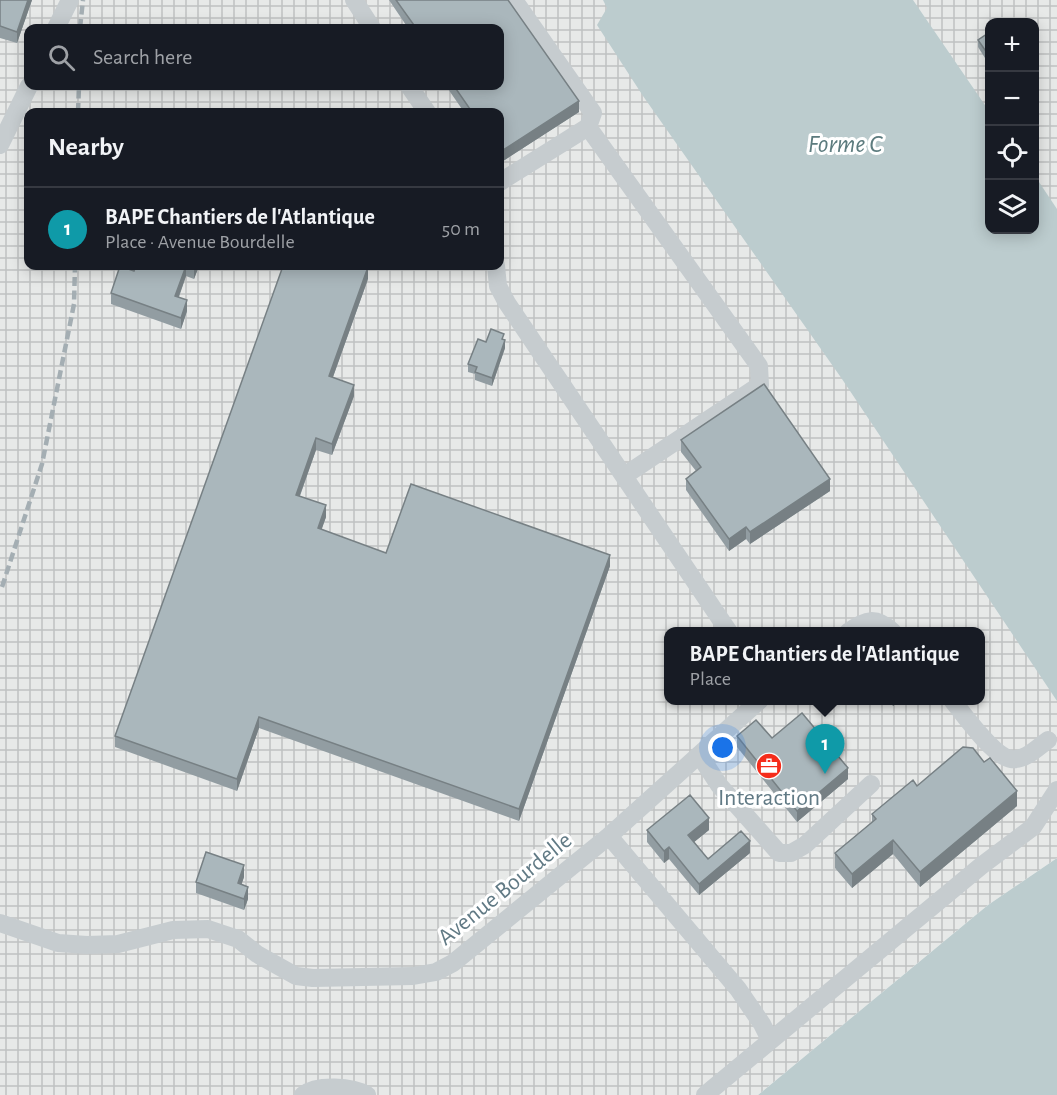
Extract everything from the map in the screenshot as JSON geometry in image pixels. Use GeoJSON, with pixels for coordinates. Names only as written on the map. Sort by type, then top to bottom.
{"type":"FeatureCollection","features":[{"type":"Feature","properties":{"kind":"street"},"geometry":{"type":"LineString","coordinates":[[58,24],[70,0]]}},
{"type":"Feature","properties":{"kind":"street"},"geometry":{"type":"LineString","coordinates":[[354,0],[369,24]]}},
{"type":"Feature","properties":{"kind":"street"},"geometry":{"type":"LineString","coordinates":[[504,180],[588,127],[593,113],[514,0]]}},
{"type":"Feature","properties":{"kind":"street"},"geometry":{"type":"LineString","coordinates":[[0,145],[27,90]]}},
{"type":"Feature","properties":{"kind":"street"},"geometry":{"type":"LineString","coordinates":[[412,90],[424,108]]}},
{"type":"Feature","properties":{"kind":"street"},"geometry":{"type":"LineString","coordinates":[[588,127],[759,366],[760,385],[624,476]]}},
{"type":"Feature","properties":{"kind":"street"},"geometry":{"type":"LineString","coordinates":[[496,270],[498,286],[507,303],[726,627]]}},
{"type":"Feature","properties":{"kind":"street"},"geometry":{"type":"LineString","coordinates":[[854,627],[861,622],[870,621],[883,622],[888,627]]}},
{"type":"Feature","properties":{"kind":"street","name":"Avenue Bourdelle"},"geometry":{"type":"LineString","coordinates":[[0,923],[58,943],[87,945],[118,944],[173,930],[208,929],[238,939],[257,954],[296,976],[313,978],[413,976],[436,972],[453,963],[609,836],[755,705]]}},
{"type":"Feature","properties":{"kind":"street"},"geometry":{"type":"LineString","coordinates":[[956,705],[997,753],[1011,759],[1024,757],[1048,740]]}},
{"type":"Feature","properties":{"kind":"street"},"geometry":{"type":"LineString","coordinates":[[700,756],[718,784],[779,853],[791,853],[805,845],[872,784]]}},
{"type":"Feature","properties":{"kind":"street"},"geometry":{"type":"LineString","coordinates":[[705,1095],[981,866],[1033,826],[1057,790]]}},
{"type":"Feature","properties":{"kind":"street"},"geometry":{"type":"LineString","coordinates":[[609,836],[738,989],[770,1040]]}},
{"type":"Feature","properties":{"kind":"street"},"geometry":{"type":"LineString","coordinates":[[305,1094],[329,1088],[347,1088],[367,1095]]}},
{"type":"Feature","properties":{"kind":"shaded area"},"geometry":{"type":"Polygon","coordinates":[[[0,0],[1057,0],[1057,858],[988,905],[758,1095],[0,1095],[0,0]]]}},
{"type":"Feature","properties":{"kind":"water","name":"Forme C"},"geometry":{"type":"Polygon","coordinates":[[[603,0],[913,0],[985,105],[985,234],[1039,234],[1039,182],[1057,209],[1057,701],[842,379],[643,96],[597,25],[607,8],[603,0]]]}},
{"type":"Feature","properties":{"kind":"water"},"geometry":{"type":"Polygon","coordinates":[[[1057,858],[1057,1095],[758,1095],[988,905],[1057,858]]]}},
{"type":"Feature","properties":{"kind":"building"},"geometry":{"type":"Polygon","coordinates":[[[0,0],[28,0],[17,32],[0,26],[0,0]]]}},
{"type":"Feature","properties":{"kind":"building"},"geometry":{"type":"Polygon","coordinates":[[[396,0],[508,0],[579,101],[504,149],[504,108],[469,108],[457,90],[504,90],[504,24],[413,24],[396,0]]]}},
{"type":"Feature","properties":{"kind":"building"},"geometry":{"type":"Polygon","coordinates":[[[985,35],[985,50],[978,40],[985,35]]]}},
{"type":"Feature","properties":{"kind":"building"},"geometry":{"type":"Polygon","coordinates":[[[119,270],[185,270],[175,296],[187,300],[181,318],[111,293],[119,270]]]}},
{"type":"Feature","properties":{"kind":"building"},"geometry":{"type":"Polygon","coordinates":[[[282,270],[367,270],[329,376],[354,385],[332,444],[316,438],[296,495],[326,505],[318,528],[386,553],[411,484],[610,555],[519,809],[259,717],[237,779],[115,736],[282,270]]]}},
{"type":"Feature","properties":{"kind":"building"},"geometry":{"type":"Polygon","coordinates":[[[491,329],[504,334],[502,339],[505,340],[492,378],[475,372],[477,367],[468,364],[478,339],[486,342],[491,329]]]}},
{"type":"Feature","properties":{"kind":"building"},"geometry":{"type":"Polygon","coordinates":[[[764,384],[830,479],[750,532],[746,527],[729,539],[686,479],[701,467],[681,440],[764,384]]]}},
{"type":"Feature","properties":{"kind":"building"},"geometry":{"type":"Polygon","coordinates":[[[802,713],[848,768],[797,811],[737,736],[756,720],[772,738],[802,713]]]}},
{"type":"Feature","properties":{"kind":"building"},"geometry":{"type":"Polygon","coordinates":[[[963,747],[973,748],[984,762],[990,758],[1017,791],[920,872],[893,840],[852,874],[835,853],[876,819],[872,814],[913,780],[917,786],[963,747]]]}},
{"type":"Feature","properties":{"kind":"building"},"geometry":{"type":"Polygon","coordinates":[[[690,795],[709,818],[688,835],[708,859],[741,831],[750,841],[699,884],[669,847],[664,851],[647,830],[690,795]]]}},
{"type":"Feature","properties":{"kind":"building"},"geometry":{"type":"Polygon","coordinates":[[[206,852],[244,865],[238,883],[248,887],[244,899],[196,882],[206,852]]]}},
{"type":"Feature","properties":{"kind":"railway"},"geometry":{"type":"LineString","coordinates":[[80,24],[83,0]]}},
{"type":"Feature","properties":{"kind":"railway"},"geometry":{"type":"LineString","coordinates":[[78,108],[79,90]]}},
{"type":"Feature","properties":{"kind":"railway"},"geometry":{"type":"LineString","coordinates":[[2,587],[42,464],[74,304],[75,270]]}},
{"type":"Feature","properties":{"kind":"place","name":"Interaction"},"geometry":{"type":"Point","coordinates":[769,766]}},
{"type":"Feature","properties":{"kind":"place","name":"BAPE Chantiers de l'Atlantique"},"geometry":{"type":"Point","coordinates":[825,774]}}]}
